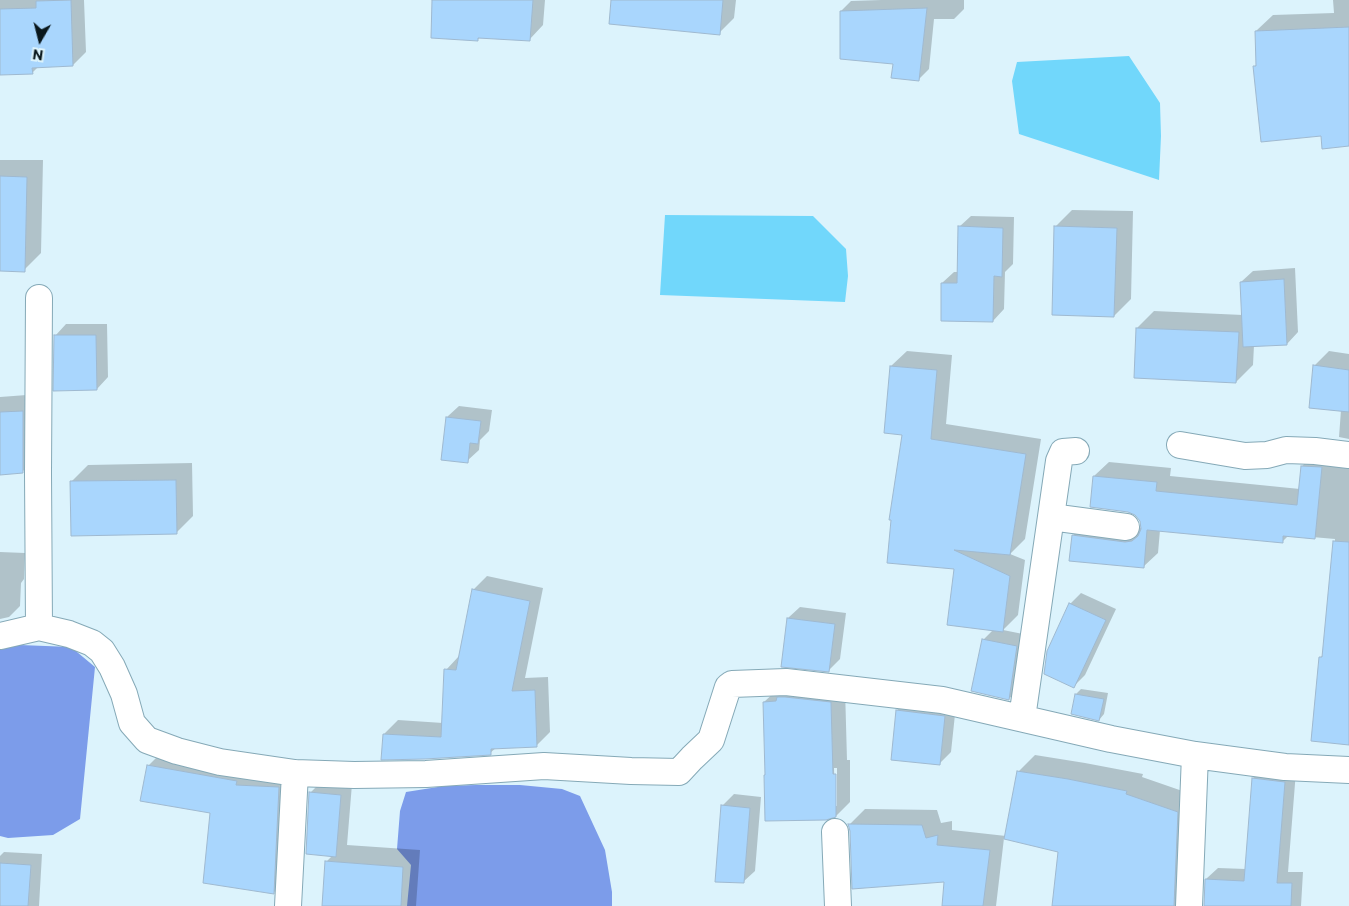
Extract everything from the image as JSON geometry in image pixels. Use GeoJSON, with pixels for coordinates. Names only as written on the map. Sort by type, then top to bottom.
{"type":"FeatureCollection","features":[{"type":"Feature","properties":{"kind":"street"},"geometry":{"type":"LineString","coordinates":[[38,298],[39,627]]}},
{"type":"Feature","properties":{"kind":"street"},"geometry":{"type":"LineString","coordinates":[[1180,445],[1245,456],[1267,455],[1286,450],[1349,455]]}},
{"type":"Feature","properties":{"kind":"street"},"geometry":{"type":"LineString","coordinates":[[1022,718],[1059,461],[1063,452],[1076,451]]}},
{"type":"Feature","properties":{"kind":"street"},"geometry":{"type":"LineString","coordinates":[[1051,517],[1126,527]]}},
{"type":"Feature","properties":{"kind":"street"},"geometry":{"type":"LineString","coordinates":[[0,636],[39,627],[69,634],[92,643],[102,651],[112,667],[124,694],[132,723],[147,740],[220,762],[295,773],[426,774],[544,766],[678,772],[711,740],[728,687],[732,684],[786,682],[942,700],[1112,739],[1195,755],[1285,767],[1349,770]]}},
{"type":"Feature","properties":{"kind":"street"},"geometry":{"type":"LineString","coordinates":[[1189,906],[1195,755]]}},
{"type":"Feature","properties":{"kind":"street"},"geometry":{"type":"LineString","coordinates":[[288,906],[295,773]]}},
{"type":"Feature","properties":{"kind":"street"},"geometry":{"type":"LineString","coordinates":[[835,832],[838,906]]}},
{"type":"Feature","properties":{"kind":"shaded area"},"geometry":{"type":"Polygon","coordinates":[[[1129,56],[1160,103],[1159,180],[1019,134],[1012,81],[1017,62],[1129,56]]]}},
{"type":"Feature","properties":{"kind":"shaded area"},"geometry":{"type":"Polygon","coordinates":[[[665,215],[813,216],[846,249],[848,276],[845,302],[660,295],[665,215]]]}},
{"type":"Feature","properties":{"kind":"shaded area"},"geometry":{"type":"Polygon","coordinates":[[[20,645],[71,647],[95,667],[80,819],[53,835],[8,838],[0,836],[0,647],[20,645]]]}},
{"type":"Feature","properties":{"kind":"shaded area"},"geometry":{"type":"Polygon","coordinates":[[[520,785],[562,789],[580,796],[605,850],[612,892],[612,906],[407,906],[411,865],[397,849],[400,811],[406,792],[444,786],[520,785]]]}},
{"type":"Feature","properties":{"kind":"building"},"geometry":{"type":"Polygon","coordinates":[[[71,0],[73,66],[32,68],[33,74],[0,75],[0,9],[36,8],[36,1],[71,0]]]}},
{"type":"Feature","properties":{"kind":"building"},"geometry":{"type":"Polygon","coordinates":[[[432,0],[533,0],[530,41],[478,38],[478,41],[431,38],[432,0]]]}},
{"type":"Feature","properties":{"kind":"building"},"geometry":{"type":"Polygon","coordinates":[[[611,0],[723,0],[720,35],[609,24],[611,0]]]}},
{"type":"Feature","properties":{"kind":"building"},"geometry":{"type":"Polygon","coordinates":[[[927,8],[919,81],[891,78],[893,64],[840,59],[840,11],[927,8]]]}},
{"type":"Feature","properties":{"kind":"building"},"geometry":{"type":"Polygon","coordinates":[[[1349,27],[1349,146],[1322,149],[1321,136],[1261,142],[1253,66],[1256,66],[1255,31],[1349,27]]]}},
{"type":"Feature","properties":{"kind":"building"},"geometry":{"type":"Polygon","coordinates":[[[0,176],[27,177],[25,272],[0,271],[0,176]]]}},
{"type":"Feature","properties":{"kind":"building"},"geometry":{"type":"Polygon","coordinates":[[[958,226],[1003,228],[1002,277],[994,276],[993,322],[941,321],[941,283],[957,283],[958,226]]]}},
{"type":"Feature","properties":{"kind":"building"},"geometry":{"type":"Polygon","coordinates":[[[1054,226],[1117,228],[1114,317],[1052,315],[1054,226]]]}},
{"type":"Feature","properties":{"kind":"building"},"geometry":{"type":"Polygon","coordinates":[[[1284,279],[1287,345],[1243,347],[1240,282],[1284,279]]]}},
{"type":"Feature","properties":{"kind":"building"},"geometry":{"type":"Polygon","coordinates":[[[1136,328],[1239,332],[1236,383],[1134,378],[1136,328]]]}},
{"type":"Feature","properties":{"kind":"building"},"geometry":{"type":"Polygon","coordinates":[[[54,335],[96,335],[97,390],[53,391],[54,335]]]}},
{"type":"Feature","properties":{"kind":"building"},"geometry":{"type":"Polygon","coordinates":[[[1313,365],[1349,370],[1349,412],[1309,408],[1313,365]]]}},
{"type":"Feature","properties":{"kind":"building"},"geometry":{"type":"Polygon","coordinates":[[[890,366],[937,370],[931,439],[1026,454],[1010,555],[954,550],[1010,576],[1003,632],[947,625],[954,569],[887,563],[891,520],[889,520],[902,435],[884,433],[890,366]]]}},
{"type":"Feature","properties":{"kind":"building"},"geometry":{"type":"Polygon","coordinates":[[[23,411],[23,473],[0,475],[0,412],[23,411]]]}},
{"type":"Feature","properties":{"kind":"building"},"geometry":{"type":"Polygon","coordinates":[[[446,417],[481,421],[478,444],[470,443],[468,463],[441,460],[446,417]]]}},
{"type":"Feature","properties":{"kind":"building"},"geometry":{"type":"Polygon","coordinates":[[[1301,466],[1322,467],[1315,539],[1283,536],[1283,543],[1147,530],[1144,568],[1069,561],[1072,535],[1125,542],[1132,541],[1138,536],[1141,529],[1140,521],[1135,515],[1128,512],[1090,507],[1093,476],[1157,482],[1156,491],[1297,505],[1301,466]]]}},
{"type":"Feature","properties":{"kind":"building"},"geometry":{"type":"Polygon","coordinates":[[[176,480],[177,534],[71,536],[70,481],[176,480]]]}},
{"type":"Feature","properties":{"kind":"building"},"geometry":{"type":"Polygon","coordinates":[[[1333,541],[1349,542],[1349,745],[1311,741],[1319,657],[1322,657],[1333,541]]]}},
{"type":"Feature","properties":{"kind":"building"},"geometry":{"type":"Polygon","coordinates":[[[472,589],[530,601],[512,691],[535,690],[537,747],[491,749],[491,755],[381,760],[383,734],[441,737],[444,669],[456,670],[472,589]]]}},
{"type":"Feature","properties":{"kind":"building"},"geometry":{"type":"Polygon","coordinates":[[[1069,603],[1106,620],[1074,688],[1044,674],[1047,651],[1069,603]]]}},
{"type":"Feature","properties":{"kind":"building"},"geometry":{"type":"Polygon","coordinates":[[[787,618],[835,624],[829,672],[781,667],[787,618]]]}},
{"type":"Feature","properties":{"kind":"building"},"geometry":{"type":"Polygon","coordinates":[[[982,639],[1017,646],[1009,700],[971,691],[982,639]]]}},
{"type":"Feature","properties":{"kind":"building"},"geometry":{"type":"Polygon","coordinates":[[[1075,694],[1104,699],[1099,721],[1071,714],[1075,694]]]}},
{"type":"Feature","properties":{"kind":"building"},"geometry":{"type":"Polygon","coordinates":[[[777,697],[831,702],[833,774],[836,774],[836,817],[826,820],[765,821],[763,702],[776,701],[777,697]]]}},
{"type":"Feature","properties":{"kind":"building"},"geometry":{"type":"Polygon","coordinates":[[[896,710],[945,716],[940,765],[891,760],[896,710]]]}},
{"type":"Feature","properties":{"kind":"building"},"geometry":{"type":"Polygon","coordinates":[[[147,765],[237,781],[236,785],[279,787],[274,894],[203,883],[210,813],[140,801],[147,765]]]}},
{"type":"Feature","properties":{"kind":"building"},"geometry":{"type":"Polygon","coordinates":[[[1017,771],[1127,791],[1126,794],[1178,812],[1174,906],[1052,906],[1058,852],[1004,839],[1017,771]]]}},
{"type":"Feature","properties":{"kind":"building"},"geometry":{"type":"Polygon","coordinates":[[[1252,778],[1285,782],[1277,883],[1292,883],[1291,906],[1204,906],[1205,879],[1244,881],[1252,778]]]}},
{"type":"Feature","properties":{"kind":"building"},"geometry":{"type":"Polygon","coordinates":[[[309,792],[341,795],[336,857],[306,854],[309,792]]]}},
{"type":"Feature","properties":{"kind":"building"},"geometry":{"type":"Polygon","coordinates":[[[721,805],[750,808],[744,883],[715,882],[721,805]]]}},
{"type":"Feature","properties":{"kind":"building"},"geometry":{"type":"Polygon","coordinates":[[[848,824],[922,825],[926,838],[938,835],[937,845],[990,850],[983,906],[942,906],[944,882],[852,889],[850,831],[848,824]]]}},
{"type":"Feature","properties":{"kind":"building"},"geometry":{"type":"Polygon","coordinates":[[[325,861],[403,867],[401,906],[322,906],[325,861]]]}},
{"type":"Feature","properties":{"kind":"building"},"geometry":{"type":"Polygon","coordinates":[[[0,863],[31,865],[28,906],[0,906],[0,863]]]}}]}
